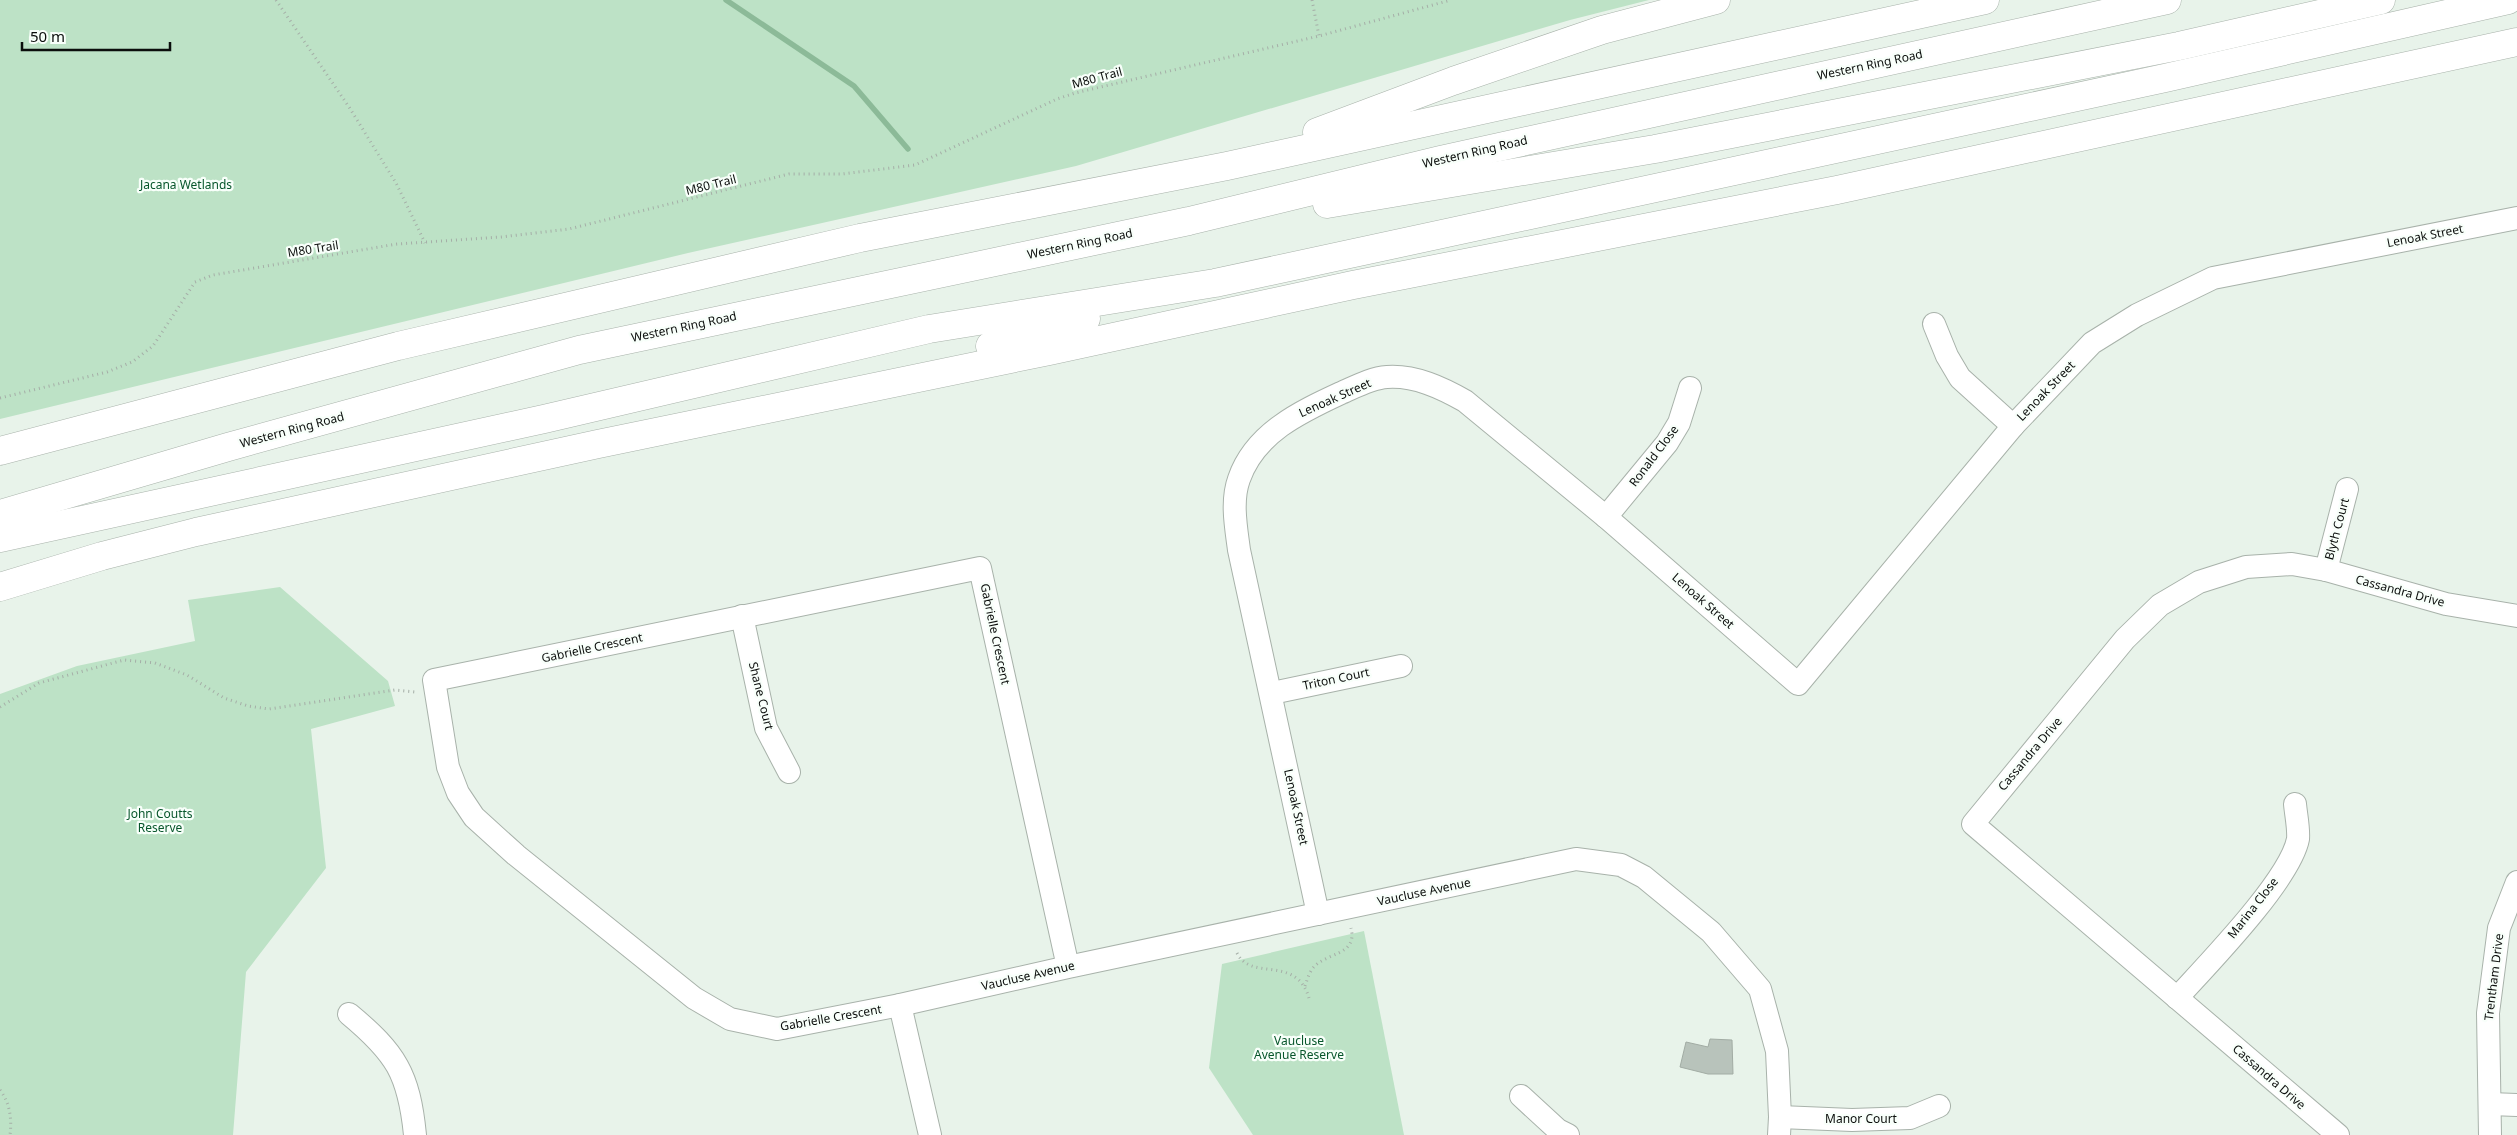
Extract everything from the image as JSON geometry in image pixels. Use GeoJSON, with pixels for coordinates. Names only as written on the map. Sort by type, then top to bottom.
{"type":"FeatureCollection","features":[{"type":"Feature","properties":{"kind":"highway"},"geometry":{"type":"LineString","coordinates":[[1226,166],[1453,81],[1602,30],[1716,0]]}},
{"type":"Feature","properties":{"kind":"highway"},"geometry":{"type":"LineString","coordinates":[[0,451],[398,346],[842,242],[1226,166],[1985,0]]}},
{"type":"Feature","properties":{"kind":"highway","name":"Western Ring Road"},"geometry":{"type":"LineString","coordinates":[[0,514],[228,447],[579,350],[1190,221],[1440,160],[2167,0]]}},
{"type":"Feature","properties":{"kind":"highway"},"geometry":{"type":"LineString","coordinates":[[1190,221],[1305,208],[1655,149],[2179,46],[2381,0]]}},
{"type":"Feature","properties":{"kind":"highway"},"geometry":{"type":"LineString","coordinates":[[0,538],[544,419],[929,329],[1215,283],[2155,80],[2508,0]]}},
{"type":"Feature","properties":{"kind":"highway"},"geometry":{"type":"LineString","coordinates":[[0,587],[102,556],[196,532],[598,444],[1039,353],[1353,285],[1837,190],[2517,42]]}},
{"type":"Feature","properties":{"kind":"highway"},"geometry":{"type":"LineString","coordinates":[[598,444],[981,348],[1215,283]]}},
{"type":"Feature","properties":{"kind":"street","name":"Lenoak Street"},"geometry":{"type":"LineString","coordinates":[[1318,914],[1272,693],[1239,550],[1234,513],[1239,479],[1253,451],[1283,422],[1310,407],[1369,381],[1388,377],[1420,380],[1445,389],[1466,401],[1606,517],[1798,684],[2013,426],[2092,343],[2137,315],[2213,278],[2517,218]]}},
{"type":"Feature","properties":{"kind":"street"},"geometry":{"type":"LineString","coordinates":[[1934,324],[1947,356],[1960,378],[2013,426]]}},
{"type":"Feature","properties":{"kind":"street","name":"Ronald Close"},"geometry":{"type":"LineString","coordinates":[[1606,517],[1667,443],[1679,423],[1690,388]]}},
{"type":"Feature","properties":{"kind":"street","name":"Blyth Court"},"geometry":{"type":"LineString","coordinates":[[2326,570],[2347,489]]}},
{"type":"Feature","properties":{"kind":"street","name":"Cassandra Drive"},"geometry":{"type":"LineString","coordinates":[[2338,1135],[1973,824],[2125,639],[2160,605],[2199,582],[2246,568],[2292,564],[2326,570],[2446,604],[2517,616]]}},
{"type":"Feature","properties":{"kind":"street","name":"Gabrielle Crescent"},"geometry":{"type":"LineString","coordinates":[[900,1005],[777,1029],[730,1019],[694,998],[516,855],[474,817],[458,793],[448,768],[434,680],[980,568],[1068,967]]}},
{"type":"Feature","properties":{"kind":"street","name":"Shane Court"},"geometry":{"type":"LineString","coordinates":[[742,616],[766,728],[789,772]]}},
{"type":"Feature","properties":{"kind":"street","name":"Triton Court"},"geometry":{"type":"LineString","coordinates":[[1272,693],[1401,666]]}},
{"type":"Feature","properties":{"kind":"street","name":"Marina Close"},"geometry":{"type":"LineString","coordinates":[[2178,998],[2267,894],[2289,861],[2298,838],[2295,804]]}},
{"type":"Feature","properties":{"kind":"street","name":"Vaucluse Avenue"},"geometry":{"type":"LineString","coordinates":[[900,1005],[1068,967],[1576,859],[1621,865],[1644,877],[1672,898],[1711,932],[1760,989],[1777,1051],[1780,1126]]}},
{"type":"Feature","properties":{"kind":"street","name":"Trentham Drive"},"geometry":{"type":"LineString","coordinates":[[2490,1135],[2488,1013],[2500,928],[2517,882]]}},
{"type":"Feature","properties":{"kind":"street"},"geometry":{"type":"LineString","coordinates":[[900,1005],[930,1135]]}},
{"type":"Feature","properties":{"kind":"street"},"geometry":{"type":"LineString","coordinates":[[349,1014],[375,1036],[395,1060],[412,1101],[415,1135]]}},
{"type":"Feature","properties":{"kind":"street"},"geometry":{"type":"LineString","coordinates":[[1521,1096],[1558,1130],[1568,1135]]}},
{"type":"Feature","properties":{"kind":"street"},"geometry":{"type":"LineString","coordinates":[[2490,1104],[2517,1104]]}},
{"type":"Feature","properties":{"kind":"street","name":"Manor Court"},"geometry":{"type":"LineString","coordinates":[[1780,1126],[1852,1120],[1910,1118],[1939,1106]]}},
{"type":"Feature","properties":{"kind":"path"},"geometry":{"type":"LineString","coordinates":[[276,0],[349,107],[396,183],[424,243]]}},
{"type":"Feature","properties":{"kind":"path"},"geometry":{"type":"LineString","coordinates":[[1312,0],[1319,36]]}},
{"type":"Feature","properties":{"kind":"path","name":"M80 Trail"},"geometry":{"type":"LineString","coordinates":[[0,398],[107,372],[132,362],[153,346],[195,282],[213,275],[396,244],[569,229],[789,174],[842,174],[915,165],[1057,99],[1075,93],[1319,36],[1451,0]]}},
{"type":"Feature","properties":{"kind":"path"},"geometry":{"type":"LineString","coordinates":[[0,707],[39,683],[124,660],[155,663],[187,675],[224,698],[248,706],[269,709],[395,690],[436,694]]}},
{"type":"Feature","properties":{"kind":"path"},"geometry":{"type":"LineString","coordinates":[[1305,987],[1313,967],[1347,948],[1351,940],[1351,928]]}},
{"type":"Feature","properties":{"kind":"path"},"geometry":{"type":"LineString","coordinates":[[1237,952],[1241,960],[1247,964],[1258,968],[1278,969],[1305,987],[1309,998]]}},
{"type":"Feature","properties":{"kind":"path"},"geometry":{"type":"LineString","coordinates":[[0,1090],[7,1099],[12,1124],[10,1135]]}},
{"type":"Feature","properties":{"kind":"green space","name":"Jacana Wetlands"},"geometry":{"type":"Polygon","coordinates":[[[0,0],[1649,0],[1570,20],[1076,166],[688,253],[0,419],[0,0]]]}},
{"type":"Feature","properties":{"kind":"green space","name":"John Coutts Reserve"},"geometry":{"type":"Polygon","coordinates":[[[280,587],[388,681],[395,706],[311,729],[326,868],[246,972],[233,1135],[0,1135],[0,694],[77,666],[195,641],[188,600],[280,587]]]}},
{"type":"Feature","properties":{"kind":"green space","name":"Vaucluse Avenue Reserve"},"geometry":{"type":"Polygon","coordinates":[[[1364,931],[1404,1135],[1253,1135],[1209,1068],[1222,964],[1364,931]]]}},
{"type":"Feature","properties":{"kind":"building"},"geometry":{"type":"Polygon","coordinates":[[[1710,1039],[1732,1040],[1733,1074],[1708,1074],[1680,1067],[1686,1042],[1708,1047],[1710,1039]]]}},
{"type":"Feature","properties":{"kind":"waterway"},"geometry":{"type":"LineString","coordinates":[[726,0],[854,86],[908,149]]}}]}
